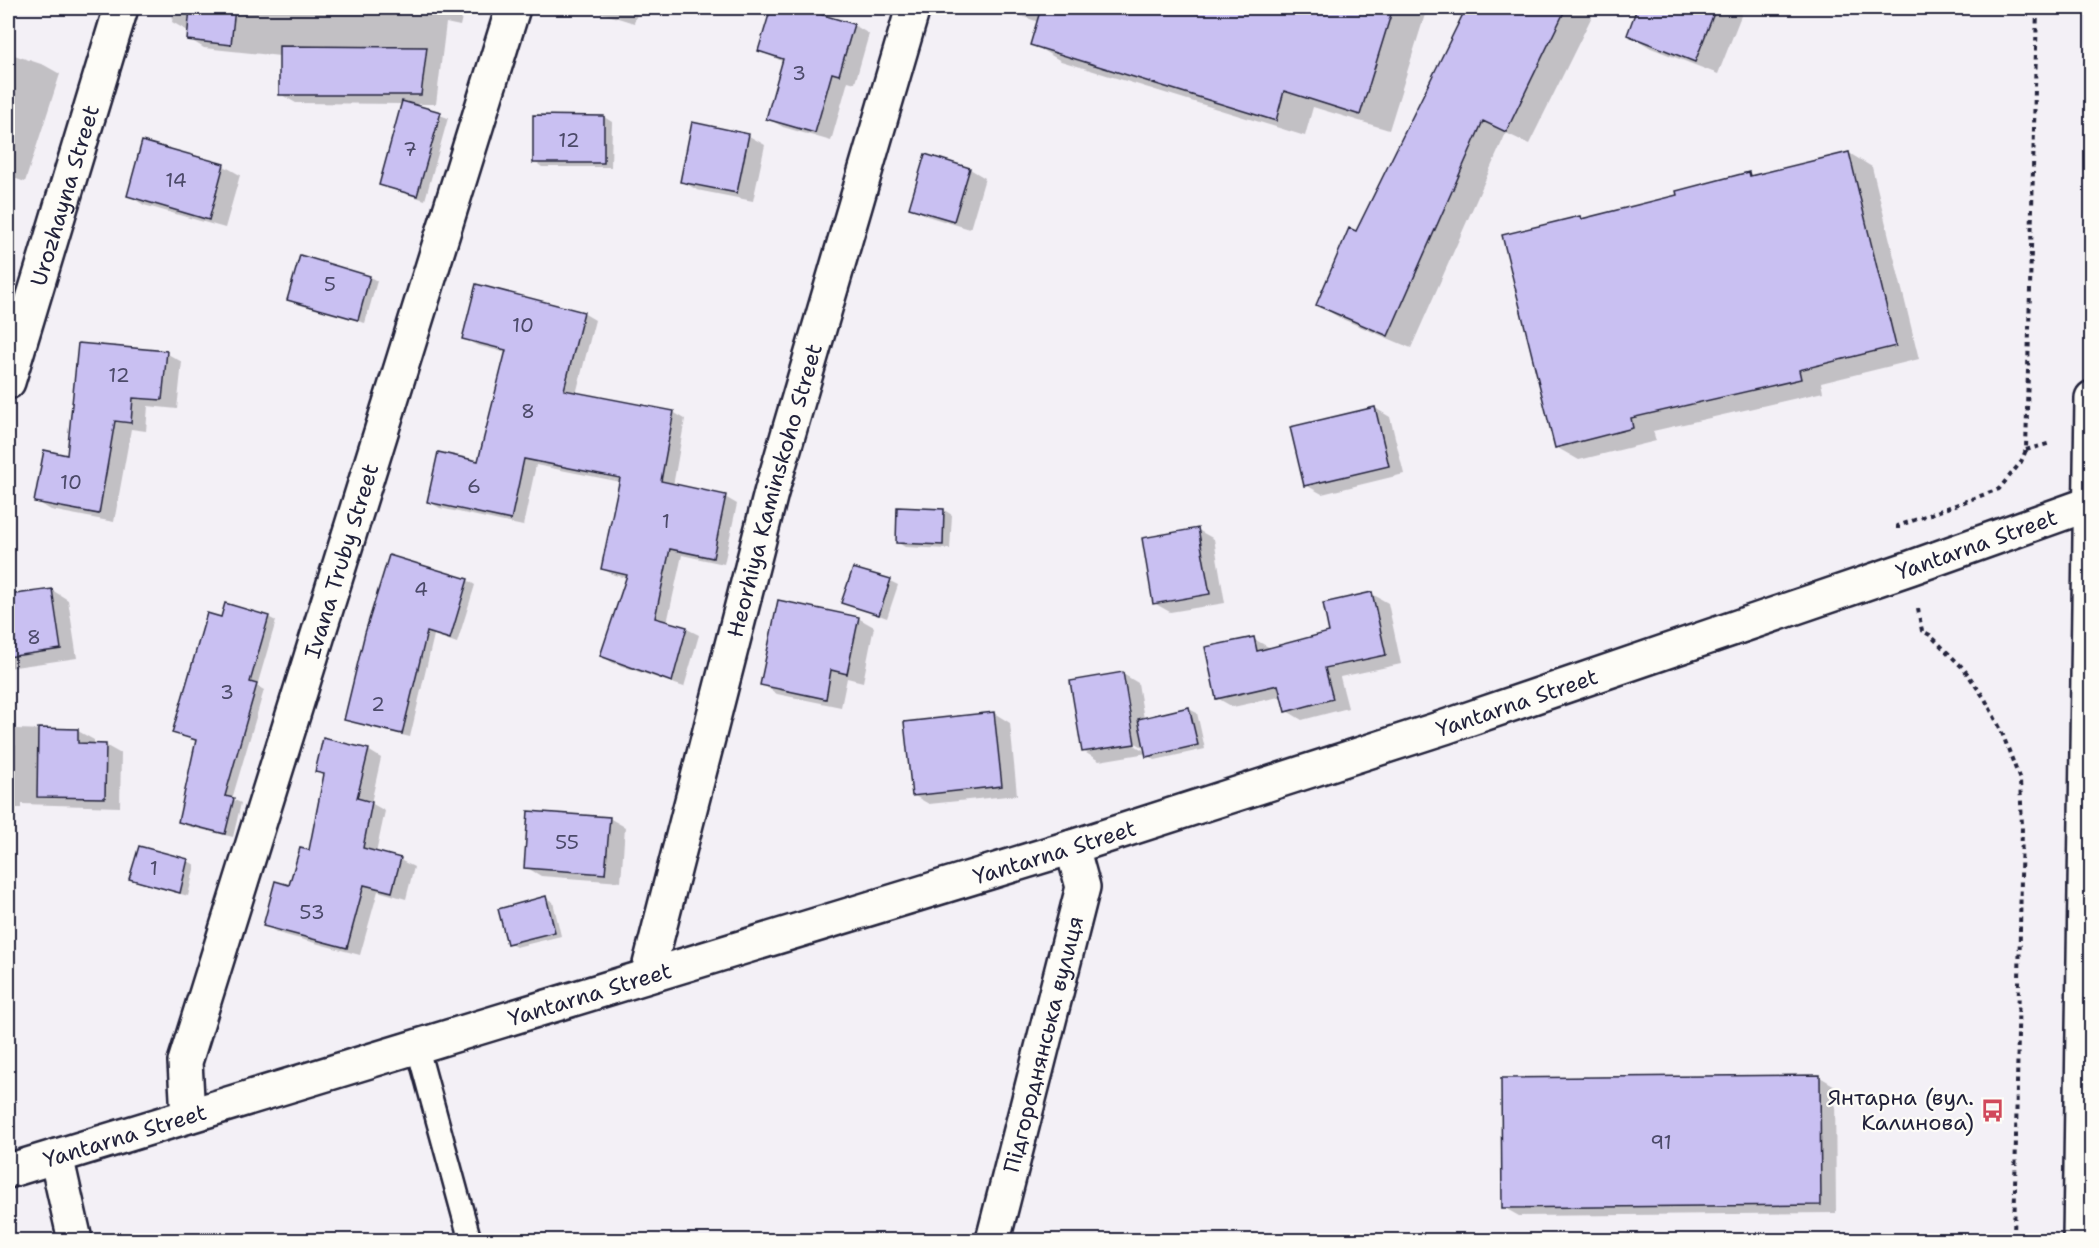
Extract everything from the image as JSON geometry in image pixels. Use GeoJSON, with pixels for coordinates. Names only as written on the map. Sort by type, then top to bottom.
{"type":"FeatureCollection","features":[{"type":"Feature","properties":{"kind":"street","name":"Urozhayna Street"},"geometry":{"type":"LineString","coordinates":[[8,382],[121,8]]}},
{"type":"Feature","properties":{"kind":"street","name":"Ivana Truby Street"},"geometry":{"type":"LineString","coordinates":[[188,1116],[185,1062],[513,8]]}},
{"type":"Feature","properties":{"kind":"street","name":"Heorhiya Kaminskoho Street"},"geometry":{"type":"LineString","coordinates":[[647,976],[771,494],[913,8]]}},
{"type":"Feature","properties":{"kind":"street"},"geometry":{"type":"LineString","coordinates":[[2080,1240],[2091,398]]}},
{"type":"Feature","properties":{"kind":"street","name":"Yantarna Street"},"geometry":{"type":"LineString","coordinates":[[8,1171],[1072,847],[1445,727],[2090,504]]}},
{"type":"Feature","properties":{"kind":"street","name":"Підгороднянська вулиця"},"geometry":{"type":"LineString","coordinates":[[993,1240],[1083,887],[1072,847]]}},
{"type":"Feature","properties":{"kind":"street"},"geometry":{"type":"LineString","coordinates":[[56,1156],[75,1240]]}},
{"type":"Feature","properties":{"kind":"lane"},"geometry":{"type":"LineString","coordinates":[[417,1046],[470,1240]]}},
{"type":"Feature","properties":{"kind":"path"},"geometry":{"type":"LineString","coordinates":[[2014,1240],[2022,826],[2019,780],[2001,730],[1985,699],[1964,669],[1930,635],[1922,631],[1910,568],[1898,526],[1999,489],[2021,462],[2026,450],[2037,8]]}},
{"type":"Feature","properties":{"kind":"building"},"geometry":{"type":"Polygon","coordinates":[[[190,8],[235,8],[231,45],[187,40],[190,8]]]}},
{"type":"Feature","properties":{"kind":"building"},"geometry":{"type":"Polygon","coordinates":[[[771,8],[799,8],[854,24],[839,75],[832,73],[815,133],[766,119],[783,59],[758,51],[771,8]]]}},
{"type":"Feature","properties":{"kind":"building"},"geometry":{"type":"Polygon","coordinates":[[[1041,8],[1393,8],[1360,115],[1284,91],[1276,121],[1030,45],[1041,8]]]}},
{"type":"Feature","properties":{"kind":"building"},"geometry":{"type":"Polygon","coordinates":[[[1466,8],[1566,8],[1506,132],[1483,121],[1388,336],[1316,305],[1349,228],[1356,231],[1466,8]]]}},
{"type":"Feature","properties":{"kind":"building"},"geometry":{"type":"Polygon","coordinates":[[[1637,8],[1716,8],[1695,62],[1627,35],[1637,8]]]}},
{"type":"Feature","properties":{"kind":"building"},"geometry":{"type":"Polygon","coordinates":[[[279,46],[427,47],[421,95],[279,95],[279,46]]]}},
{"type":"Feature","properties":{"kind":"building"},"geometry":{"type":"Polygon","coordinates":[[[402,101],[441,112],[417,196],[379,185],[402,101]]]}},
{"type":"Feature","properties":{"kind":"building"},"geometry":{"type":"Polygon","coordinates":[[[533,115],[604,116],[604,163],[533,163],[533,115]]]}},
{"type":"Feature","properties":{"kind":"building"},"geometry":{"type":"Polygon","coordinates":[[[692,122],[749,134],[737,193],[680,182],[692,122]]]}},
{"type":"Feature","properties":{"kind":"building"},"geometry":{"type":"Polygon","coordinates":[[[142,141],[224,164],[209,220],[127,196],[142,141]]]}},
{"type":"Feature","properties":{"kind":"building"},"geometry":{"type":"Polygon","coordinates":[[[1849,152],[1896,346],[1799,370],[1801,379],[1631,418],[1633,428],[1555,448],[1502,235],[1580,216],[1581,219],[1677,195],[1676,191],[1749,172],[1750,176],[1849,152]]]}},
{"type":"Feature","properties":{"kind":"building"},"geometry":{"type":"Polygon","coordinates":[[[925,154],[970,168],[954,221],[909,208],[925,154]]]}},
{"type":"Feature","properties":{"kind":"building"},"geometry":{"type":"Polygon","coordinates":[[[300,255],[370,276],[358,320],[287,300],[300,255]]]}},
{"type":"Feature","properties":{"kind":"building"},"geometry":{"type":"Polygon","coordinates":[[[476,284],[584,312],[564,390],[674,411],[661,481],[726,495],[713,558],[670,549],[655,618],[687,627],[672,682],[600,656],[627,575],[601,569],[620,478],[524,459],[511,520],[427,502],[438,452],[478,461],[506,350],[462,339],[476,284]]]}},
{"type":"Feature","properties":{"kind":"building"},"geometry":{"type":"Polygon","coordinates":[[[78,343],[167,351],[162,400],[133,398],[131,423],[115,421],[99,514],[34,502],[44,450],[67,455],[78,343]]]}},
{"type":"Feature","properties":{"kind":"building"},"geometry":{"type":"Polygon","coordinates":[[[1375,407],[1389,466],[1304,486],[1290,427],[1375,407]]]}},
{"type":"Feature","properties":{"kind":"building"},"geometry":{"type":"Polygon","coordinates":[[[897,507],[944,509],[943,545],[896,543],[897,507]]]}},
{"type":"Feature","properties":{"kind":"building"},"geometry":{"type":"Polygon","coordinates":[[[1198,528],[1210,594],[1153,604],[1142,538],[1198,528]]]}},
{"type":"Feature","properties":{"kind":"building"},"geometry":{"type":"Polygon","coordinates":[[[389,555],[468,579],[450,639],[427,632],[402,734],[344,720],[365,633],[389,555]]]}},
{"type":"Feature","properties":{"kind":"building"},"geometry":{"type":"Polygon","coordinates":[[[853,568],[891,579],[879,615],[841,603],[853,568]]]}},
{"type":"Feature","properties":{"kind":"building"},"geometry":{"type":"Polygon","coordinates":[[[52,589],[61,649],[8,657],[8,595],[52,589]]]}},
{"type":"Feature","properties":{"kind":"building"},"geometry":{"type":"Polygon","coordinates":[[[1372,592],[1386,655],[1325,668],[1333,699],[1285,712],[1278,685],[1216,699],[1205,647],[1254,637],[1257,651],[1329,632],[1323,603],[1372,592]]]}},
{"type":"Feature","properties":{"kind":"building"},"geometry":{"type":"Polygon","coordinates":[[[778,600],[859,617],[847,674],[831,670],[826,699],[760,685],[778,600]]]}},
{"type":"Feature","properties":{"kind":"building"},"geometry":{"type":"Polygon","coordinates":[[[225,603],[269,616],[250,682],[257,684],[225,796],[234,798],[225,834],[178,822],[196,740],[172,733],[207,613],[221,617],[225,603]]]}},
{"type":"Feature","properties":{"kind":"building"},"geometry":{"type":"Polygon","coordinates":[[[1123,672],[1135,744],[1082,752],[1070,681],[1123,672]]]}},
{"type":"Feature","properties":{"kind":"building"},"geometry":{"type":"Polygon","coordinates":[[[1189,707],[1198,745],[1146,757],[1138,719],[1189,707]]]}},
{"type":"Feature","properties":{"kind":"building"},"geometry":{"type":"Polygon","coordinates":[[[994,712],[1002,786],[912,796],[904,722],[994,712]]]}},
{"type":"Feature","properties":{"kind":"building"},"geometry":{"type":"Polygon","coordinates":[[[38,728],[78,729],[78,743],[106,744],[105,798],[37,797],[38,728]]]}},
{"type":"Feature","properties":{"kind":"building"},"geometry":{"type":"Polygon","coordinates":[[[323,738],[369,749],[357,798],[372,802],[363,848],[401,858],[392,892],[364,885],[347,948],[263,926],[275,881],[289,885],[300,848],[309,850],[324,774],[315,772],[323,738]]]}},
{"type":"Feature","properties":{"kind":"building"},"geometry":{"type":"Polygon","coordinates":[[[528,811],[610,817],[605,874],[524,868],[528,811]]]}},
{"type":"Feature","properties":{"kind":"building"},"geometry":{"type":"Polygon","coordinates":[[[139,846],[188,859],[180,893],[129,879],[139,846]]]}},
{"type":"Feature","properties":{"kind":"building"},"geometry":{"type":"Polygon","coordinates":[[[546,896],[555,932],[507,944],[498,909],[546,896]]]}},
{"type":"Feature","properties":{"kind":"building"},"geometry":{"type":"Polygon","coordinates":[[[1820,1075],[1821,1205],[1502,1208],[1501,1078],[1820,1075]]]}},
{"type":"Feature","properties":{"kind":"place","name":"Янтарна (вул. Калинова)"},"geometry":{"type":"Point","coordinates":[1992,1110]}}]}
